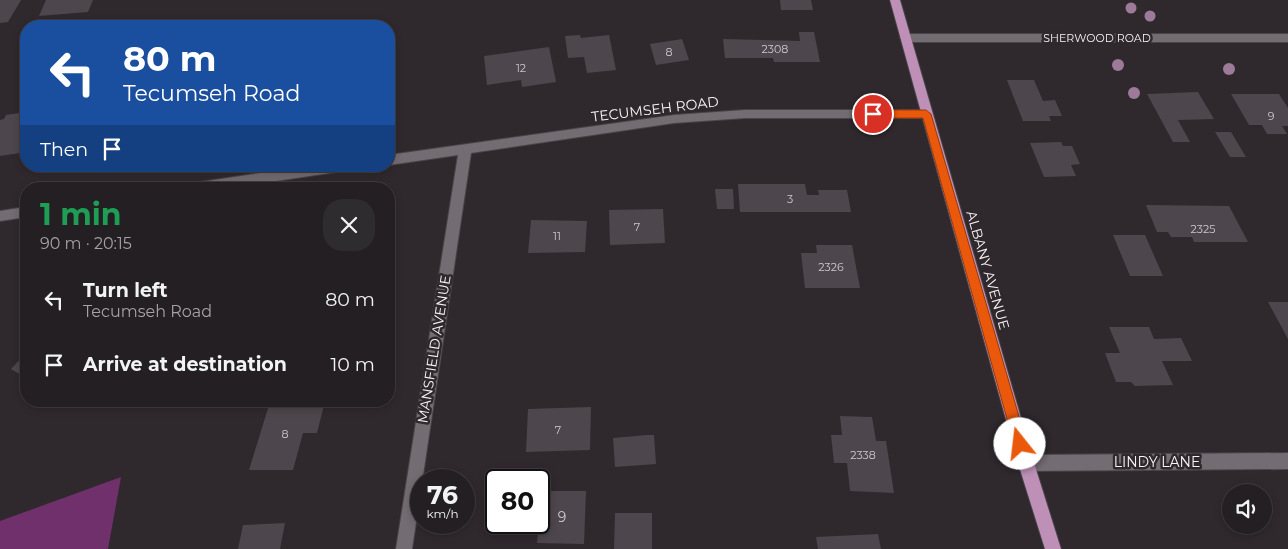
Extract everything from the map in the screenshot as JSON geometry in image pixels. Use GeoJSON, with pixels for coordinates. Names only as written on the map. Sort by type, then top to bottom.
{"type":"FeatureCollection","features":[{"type":"Feature","properties":{"kind":"highway","name":"ALBANY AVENUE"},"geometry":{"type":"LineString","coordinates":[[895,0],[926,114],[1052,549]]}},
{"type":"Feature","properties":{"kind":"street","name":"SHERWOOD ROAD"},"geometry":{"type":"LineString","coordinates":[[906,38],[1288,38]]}},
{"type":"Feature","properties":{"kind":"street","name":"TECUMSEH ROAD"},"geometry":{"type":"LineString","coordinates":[[395,159],[674,119],[745,114],[926,114]]}},
{"type":"Feature","properties":{"kind":"street","name":"MANSFIELD AVENUE"},"geometry":{"type":"LineString","coordinates":[[404,549],[465,149]]}},
{"type":"Feature","properties":{"kind":"street"},"geometry":{"type":"LineString","coordinates":[[234,182],[302,172]]}},
{"type":"Feature","properties":{"kind":"street"},"geometry":{"type":"LineString","coordinates":[[0,216],[20,213]]}},
{"type":"Feature","properties":{"kind":"street","name":"LINDY LANE"},"geometry":{"type":"LineString","coordinates":[[1026,463],[1288,461]]}},
{"type":"Feature","properties":{"kind":"shaded area"},"geometry":{"type":"Polygon","coordinates":[[[121,477],[108,549],[0,549],[0,521],[121,477]]]}},
{"type":"Feature","properties":{"kind":"building"},"geometry":{"type":"Polygon","coordinates":[[[0,0],[21,0],[8,22],[0,23],[0,0]]]}},
{"type":"Feature","properties":{"kind":"building"},"geometry":{"type":"Polygon","coordinates":[[[46,0],[93,0],[88,12],[39,16],[46,0]]]}},
{"type":"Feature","properties":{"kind":"building"},"geometry":{"type":"Polygon","coordinates":[[[780,0],[811,0],[813,10],[781,10],[780,0]]]}},
{"type":"Feature","properties":{"kind":"building"},"geometry":{"type":"Polygon","coordinates":[[[799,32],[814,32],[820,62],[774,62],[773,58],[725,58],[723,39],[800,41],[799,32]]]}},
{"type":"Feature","properties":{"kind":"building"},"geometry":{"type":"Polygon","coordinates":[[[580,35],[581,38],[609,35],[616,70],[587,73],[584,57],[568,58],[565,36],[580,35]]]}},
{"type":"Feature","properties":{"kind":"building"},"geometry":{"type":"Polygon","coordinates":[[[682,39],[689,60],[656,65],[650,44],[682,39]]]}},
{"type":"Feature","properties":{"kind":"building"},"geometry":{"type":"Polygon","coordinates":[[[549,47],[556,82],[522,87],[521,80],[487,85],[484,56],[549,47]]]}},
{"type":"Feature","properties":{"kind":"building"},"geometry":{"type":"Polygon","coordinates":[[[1007,80],[1034,80],[1043,101],[1055,100],[1062,116],[1049,116],[1051,121],[1023,121],[1007,80]]]}},
{"type":"Feature","properties":{"kind":"building"},"geometry":{"type":"Polygon","coordinates":[[[1198,92],[1214,119],[1178,120],[1190,142],[1173,142],[1147,94],[1198,92]]]}},
{"type":"Feature","properties":{"kind":"building"},"geometry":{"type":"Polygon","coordinates":[[[1231,94],[1279,94],[1288,108],[1288,126],[1282,126],[1287,134],[1267,134],[1262,125],[1249,125],[1231,94]]]}},
{"type":"Feature","properties":{"kind":"building"},"geometry":{"type":"Polygon","coordinates":[[[20,113],[20,153],[0,156],[0,120],[4,119],[6,115],[20,113]]]}},
{"type":"Feature","properties":{"kind":"building"},"geometry":{"type":"Polygon","coordinates":[[[1215,132],[1231,132],[1246,157],[1230,157],[1215,132]]]}},
{"type":"Feature","properties":{"kind":"building"},"geometry":{"type":"Polygon","coordinates":[[[1061,142],[1063,146],[1072,146],[1080,164],[1071,165],[1076,176],[1044,177],[1030,143],[1061,142]]]}},
{"type":"Feature","properties":{"kind":"building"},"geometry":{"type":"Polygon","coordinates":[[[738,184],[805,184],[807,195],[819,195],[818,190],[847,190],[851,212],[740,212],[738,184]]]}},
{"type":"Feature","properties":{"kind":"building"},"geometry":{"type":"Polygon","coordinates":[[[715,189],[733,189],[734,209],[717,209],[715,189]]]}},
{"type":"Feature","properties":{"kind":"building"},"geometry":{"type":"Polygon","coordinates":[[[1146,205],[1229,206],[1248,242],[1194,242],[1192,237],[1171,237],[1168,232],[1157,232],[1146,205]]]}},
{"type":"Feature","properties":{"kind":"building"},"geometry":{"type":"Polygon","coordinates":[[[663,209],[665,243],[610,245],[609,210],[663,209]]]}},
{"type":"Feature","properties":{"kind":"building"},"geometry":{"type":"Polygon","coordinates":[[[531,220],[587,221],[585,252],[528,253],[531,220]]]}},
{"type":"Feature","properties":{"kind":"building"},"geometry":{"type":"Polygon","coordinates":[[[1113,235],[1145,235],[1163,276],[1130,276],[1113,235]]]}},
{"type":"Feature","properties":{"kind":"building"},"geometry":{"type":"Polygon","coordinates":[[[816,245],[852,245],[860,288],[805,288],[801,253],[817,253],[816,245]]]}},
{"type":"Feature","properties":{"kind":"building"},"geometry":{"type":"Polygon","coordinates":[[[1268,302],[1288,302],[1288,339],[1268,302]]]}},
{"type":"Feature","properties":{"kind":"building"},"geometry":{"type":"Polygon","coordinates":[[[1109,327],[1149,327],[1154,339],[1181,338],[1192,361],[1162,361],[1173,385],[1135,386],[1131,382],[1116,382],[1105,353],[1120,353],[1109,327]]]}},
{"type":"Feature","properties":{"kind":"building"},"geometry":{"type":"Polygon","coordinates":[[[20,359],[20,374],[11,369],[20,359]]]}},
{"type":"Feature","properties":{"kind":"building"},"geometry":{"type":"Polygon","coordinates":[[[268,407],[324,407],[317,433],[303,433],[293,470],[249,470],[268,407]]]}},
{"type":"Feature","properties":{"kind":"building"},"geometry":{"type":"Polygon","coordinates":[[[591,407],[590,450],[526,452],[528,409],[591,407]]]}},
{"type":"Feature","properties":{"kind":"building"},"geometry":{"type":"Polygon","coordinates":[[[840,416],[872,417],[876,441],[886,441],[894,493],[850,491],[847,463],[834,463],[831,435],[842,435],[840,416]]]}},
{"type":"Feature","properties":{"kind":"building"},"geometry":{"type":"Polygon","coordinates":[[[654,435],[656,464],[615,467],[613,438],[654,435]]]}},
{"type":"Feature","properties":{"kind":"building"},"geometry":{"type":"Polygon","coordinates":[[[550,491],[586,491],[584,544],[537,543],[538,534],[550,534],[550,491]]]}},
{"type":"Feature","properties":{"kind":"building"},"geometry":{"type":"Polygon","coordinates":[[[615,513],[652,513],[652,549],[614,549],[615,513]]]}},
{"type":"Feature","properties":{"kind":"building"},"geometry":{"type":"Polygon","coordinates":[[[285,523],[280,549],[238,549],[243,525],[285,523]]]}},
{"type":"Feature","properties":{"kind":"building"},"geometry":{"type":"Polygon","coordinates":[[[878,534],[881,549],[818,549],[816,537],[878,534]]]}},
{"type":"Feature","properties":{"kind":"route"},"geometry":{"type":"LineString","coordinates":[[873,114],[926,114],[1020,444]]}}]}
